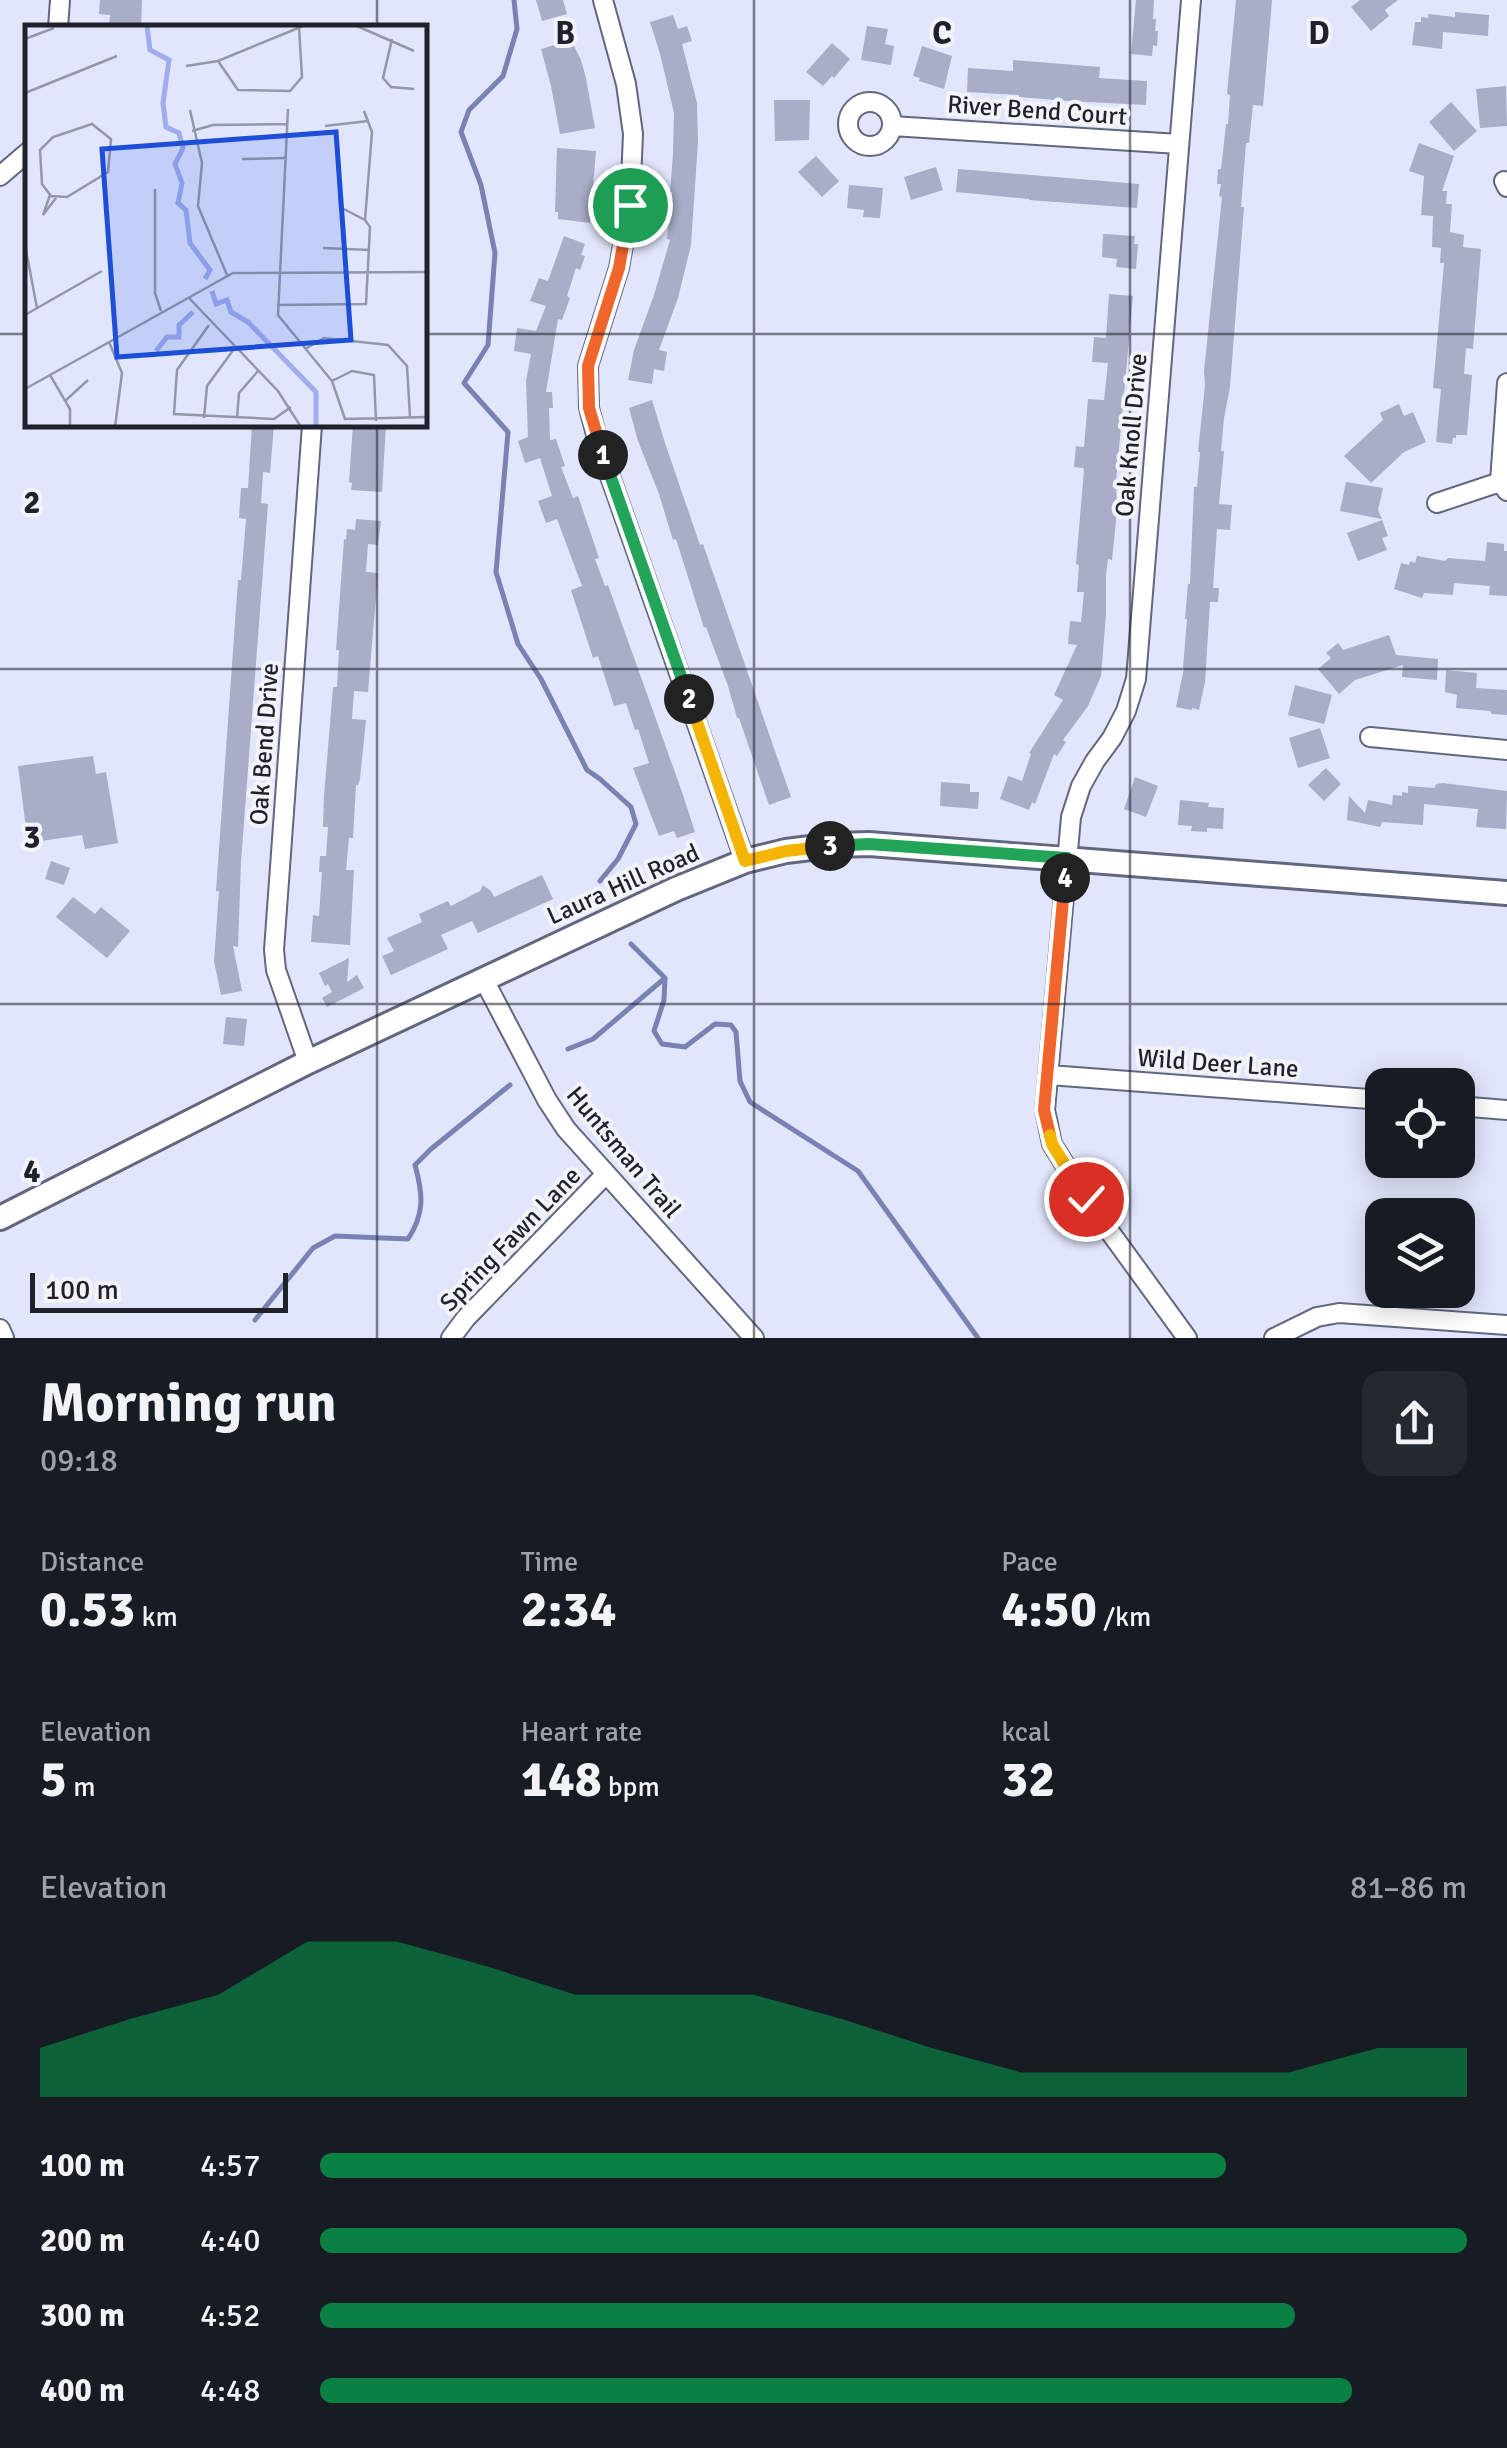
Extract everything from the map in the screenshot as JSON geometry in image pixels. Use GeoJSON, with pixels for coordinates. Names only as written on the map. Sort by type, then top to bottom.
{"type":"FeatureCollection","features":[{"type":"Feature","properties":{"kind":"main road","name":"Laura Hill Road"},"geometry":{"type":"LineString","coordinates":[[0,1218],[483,978],[676,889],[745,861],[786,851],[869,844],[1507,894]]}},
{"type":"Feature","properties":{"kind":"street"},"geometry":{"type":"LineString","coordinates":[[58,25],[60,0]]}},
{"type":"Feature","properties":{"kind":"street"},"geometry":{"type":"LineString","coordinates":[[603,0],[626,84],[633,134],[630,205],[619,268],[588,366],[589,408],[745,861]]}},
{"type":"Feature","properties":{"kind":"street","name":"Oak Knoll Drive"},"geometry":{"type":"LineString","coordinates":[[1187,1338],[1086,1199],[1052,1144],[1044,1110],[1072,817],[1082,786],[1120,725],[1136,679],[1192,0]]}},
{"type":"Feature","properties":{"kind":"street","name":"River Bend Court"},"geometry":{"type":"LineString","coordinates":[[892,126],[1179,144]]}},
{"type":"Feature","properties":{"kind":"street"},"geometry":{"type":"LineString","coordinates":[[0,176],[25,157]]}},
{"type":"Feature","properties":{"kind":"street"},"geometry":{"type":"LineString","coordinates":[[1437,504],[1503,487],[1507,383]]}},
{"type":"Feature","properties":{"kind":"street","name":"Oak Bend Drive"},"geometry":{"type":"LineString","coordinates":[[308,1062],[276,970],[274,950],[312,428]]}},
{"type":"Feature","properties":{"kind":"street"},"geometry":{"type":"LineString","coordinates":[[1370,737],[1507,750]]}},
{"type":"Feature","properties":{"kind":"street","name":"Huntsman Trail"},"geometry":{"type":"LineString","coordinates":[[483,978],[566,1130],[754,1338]]}},
{"type":"Feature","properties":{"kind":"street","name":"Wild Deer Lane"},"geometry":{"type":"LineString","coordinates":[[1049,1075],[1365,1099]]}},
{"type":"Feature","properties":{"kind":"street"},"geometry":{"type":"LineString","coordinates":[[1475,1107],[1507,1110]]}},
{"type":"Feature","properties":{"kind":"street","name":"Spring Fawn Lane"},"geometry":{"type":"LineString","coordinates":[[451,1338],[605,1175]]}},
{"type":"Feature","properties":{"kind":"street"},"geometry":{"type":"LineString","coordinates":[[1274,1338],[1317,1317],[1339,1314],[1507,1325]]}},
{"type":"Feature","properties":{"kind":"street"},"geometry":{"type":"LineString","coordinates":[[0,1329],[4,1338]]}},
{"type":"Feature","properties":{"kind":"building"},"geometry":{"type":"Polygon","coordinates":[[[100,0],[142,0],[141,25],[109,25],[110,15],[99,14],[100,0]]]}},
{"type":"Feature","properties":{"kind":"building"},"geometry":{"type":"Polygon","coordinates":[[[536,0],[563,0],[567,14],[542,21],[536,0]]]}},
{"type":"Feature","properties":{"kind":"building"},"geometry":{"type":"Polygon","coordinates":[[[1136,0],[1154,0],[1153,19],[1158,31],[1152,56],[1131,54],[1136,0]]]}},
{"type":"Feature","properties":{"kind":"building"},"geometry":{"type":"Polygon","coordinates":[[[1236,0],[1272,0],[1263,106],[1253,105],[1246,143],[1230,387],[1221,451],[1219,504],[1232,505],[1230,530],[1217,529],[1213,588],[1219,588],[1218,602],[1210,602],[1205,682],[1199,710],[1192,710],[1176,707],[1184,668],[1194,487],[1222,197],[1221,184],[1217,184],[1218,169],[1228,124],[1236,0]]]}},
{"type":"Feature","properties":{"kind":"building"},"geometry":{"type":"Polygon","coordinates":[[[1360,0],[1398,0],[1385,10],[1389,16],[1371,31],[1351,7],[1360,0]]]}},
{"type":"Feature","properties":{"kind":"building"},"geometry":{"type":"Polygon","coordinates":[[[1455,12],[1489,15],[1488,36],[1443,32],[1442,49],[1412,45],[1415,22],[1421,22],[1421,17],[1455,17],[1455,12]]]}},
{"type":"Feature","properties":{"kind":"building"},"geometry":{"type":"Polygon","coordinates":[[[673,15],[678,29],[687,26],[692,41],[682,44],[697,103],[698,142],[691,245],[678,298],[659,350],[667,352],[664,371],[654,369],[652,384],[628,380],[670,240],[667,239],[674,113],[650,22],[673,15]]]}},
{"type":"Feature","properties":{"kind":"building"},"geometry":{"type":"Polygon","coordinates":[[[867,26],[888,29],[885,44],[894,46],[891,65],[861,60],[867,26]]]}},
{"type":"Feature","properties":{"kind":"building"},"geometry":{"type":"Polygon","coordinates":[[[571,40],[586,78],[595,128],[560,134],[541,49],[571,40]]]}},
{"type":"Feature","properties":{"kind":"building"},"geometry":{"type":"Polygon","coordinates":[[[832,43],[850,59],[823,86],[806,72],[832,43]]]}},
{"type":"Feature","properties":{"kind":"building"},"geometry":{"type":"Polygon","coordinates":[[[922,46],[952,56],[944,89],[913,76],[922,46]]]}},
{"type":"Feature","properties":{"kind":"building"},"geometry":{"type":"Polygon","coordinates":[[[1013,60],[1100,67],[1099,78],[1147,81],[1146,105],[967,92],[968,68],[1013,71],[1013,60]]]}},
{"type":"Feature","properties":{"kind":"building"},"geometry":{"type":"Polygon","coordinates":[[[1506,86],[1507,126],[1480,128],[1476,89],[1506,86]]]}},
{"type":"Feature","properties":{"kind":"building"},"geometry":{"type":"Polygon","coordinates":[[[774,100],[810,100],[809,140],[775,141],[774,100]]]}},
{"type":"Feature","properties":{"kind":"building"},"geometry":{"type":"Polygon","coordinates":[[[1451,102],[1477,131],[1454,151],[1429,122],[1451,102]]]}},
{"type":"Feature","properties":{"kind":"building"},"geometry":{"type":"Polygon","coordinates":[[[1419,143],[1454,156],[1442,191],[1447,191],[1446,204],[1452,204],[1450,232],[1464,235],[1463,247],[1481,249],[1473,349],[1466,348],[1464,374],[1472,375],[1467,435],[1456,435],[1452,444],[1436,442],[1441,389],[1433,388],[1444,263],[1440,263],[1441,248],[1432,247],[1433,216],[1421,215],[1424,176],[1409,171],[1419,143]]]}},
{"type":"Feature","properties":{"kind":"building"},"geometry":{"type":"Polygon","coordinates":[[[557,148],[596,151],[590,223],[558,219],[557,148]]]}},
{"type":"Feature","properties":{"kind":"building"},"geometry":{"type":"Polygon","coordinates":[[[816,156],[839,181],[822,197],[798,172],[816,156]]]}},
{"type":"Feature","properties":{"kind":"building"},"geometry":{"type":"Polygon","coordinates":[[[936,167],[943,190],[911,200],[904,177],[936,167]]]}},
{"type":"Feature","properties":{"kind":"building"},"geometry":{"type":"Polygon","coordinates":[[[958,169],[1139,184],[1137,208],[956,192],[958,169]]]}},
{"type":"Feature","properties":{"kind":"building"},"geometry":{"type":"Polygon","coordinates":[[[849,185],[883,188],[880,218],[863,217],[864,210],[847,208],[849,185]]]}},
{"type":"Feature","properties":{"kind":"building"},"geometry":{"type":"Polygon","coordinates":[[[1103,234],[1135,236],[1136,269],[1116,267],[1117,259],[1102,257],[1103,234]]]}},
{"type":"Feature","properties":{"kind":"building"},"geometry":{"type":"Polygon","coordinates":[[[564,236],[585,244],[581,255],[585,256],[580,270],[576,268],[562,320],[558,319],[546,392],[552,392],[550,440],[556,439],[565,466],[561,467],[573,498],[578,496],[599,558],[595,559],[605,586],[608,585],[695,832],[677,838],[674,831],[659,836],[633,768],[649,763],[638,729],[635,730],[626,703],[614,706],[598,656],[593,658],[571,590],[582,586],[557,519],[546,523],[538,501],[552,496],[540,458],[525,463],[518,441],[528,437],[526,381],[531,354],[514,351],[517,328],[536,331],[546,306],[530,301],[539,278],[548,281],[564,236]]]}},
{"type":"Feature","properties":{"kind":"building"},"geometry":{"type":"Polygon","coordinates":[[[1109,294],[1133,296],[1116,481],[1117,511],[1112,560],[1108,559],[1106,575],[1101,676],[1088,706],[1063,740],[1066,742],[1057,756],[1054,754],[1035,804],[1032,802],[1029,810],[1000,799],[1008,776],[1022,781],[1029,753],[1063,700],[1054,695],[1077,645],[1068,644],[1070,621],[1081,622],[1084,592],[1077,592],[1076,564],[1084,470],[1074,467],[1076,446],[1084,447],[1088,399],[1104,400],[1108,363],[1092,362],[1094,337],[1106,338],[1109,294]]]}},
{"type":"Feature","properties":{"kind":"building"},"geometry":{"type":"Polygon","coordinates":[[[652,400],[791,797],[769,805],[638,441],[629,408],[652,400]]]}},
{"type":"Feature","properties":{"kind":"building"},"geometry":{"type":"Polygon","coordinates":[[[1399,404],[1404,416],[1413,412],[1426,442],[1404,452],[1371,483],[1344,456],[1383,420],[1380,413],[1399,404]]]}},
{"type":"Feature","properties":{"kind":"building"},"geometry":{"type":"Polygon","coordinates":[[[252,428],[274,428],[270,473],[263,472],[261,503],[268,504],[238,947],[233,946],[242,991],[221,995],[214,961],[216,891],[238,580],[246,519],[239,518],[241,488],[248,488],[252,428]]]}},
{"type":"Feature","properties":{"kind":"building"},"geometry":{"type":"Polygon","coordinates":[[[353,428],[386,428],[382,492],[351,490],[353,428]]]}},
{"type":"Feature","properties":{"kind":"building"},"geometry":{"type":"Polygon","coordinates":[[[1346,482],[1383,488],[1378,510],[1382,519],[1340,511],[1346,482]]]}},
{"type":"Feature","properties":{"kind":"building"},"geometry":{"type":"Polygon","coordinates":[[[356,519],[381,521],[378,545],[368,544],[366,572],[378,573],[368,692],[354,691],[352,719],[366,720],[346,870],[354,870],[350,945],[311,942],[313,915],[319,916],[320,856],[326,856],[324,796],[333,687],[337,687],[344,539],[347,529],[355,530],[356,519]]]}},
{"type":"Feature","properties":{"kind":"building"},"geometry":{"type":"Polygon","coordinates":[[[1382,520],[1388,536],[1382,538],[1387,550],[1358,561],[1347,533],[1382,520]]]}},
{"type":"Feature","properties":{"kind":"building"},"geometry":{"type":"Polygon","coordinates":[[[1487,542],[1504,544],[1507,551],[1507,596],[1489,595],[1490,586],[1454,583],[1453,595],[1424,593],[1422,598],[1394,589],[1401,563],[1415,563],[1417,556],[1485,561],[1487,542]]]}},
{"type":"Feature","properties":{"kind":"building"},"geometry":{"type":"Polygon","coordinates":[[[1389,635],[1396,655],[1438,659],[1437,680],[1402,677],[1403,665],[1355,680],[1339,694],[1318,669],[1331,658],[1326,653],[1338,643],[1343,650],[1389,635]]]}},
{"type":"Feature","properties":{"kind":"building"},"geometry":{"type":"Polygon","coordinates":[[[1446,670],[1477,673],[1476,688],[1507,690],[1507,715],[1456,708],[1457,695],[1445,692],[1446,670]]]}},
{"type":"Feature","properties":{"kind":"building"},"geometry":{"type":"Polygon","coordinates":[[[1295,685],[1332,695],[1324,724],[1288,715],[1295,685]]]}},
{"type":"Feature","properties":{"kind":"building"},"geometry":{"type":"Polygon","coordinates":[[[1320,728],[1330,758],[1298,768],[1289,738],[1320,728]]]}},
{"type":"Feature","properties":{"kind":"building"},"geometry":{"type":"Polygon","coordinates":[[[93,756],[96,774],[106,772],[118,843],[85,849],[82,835],[28,843],[18,766],[93,756]]]}},
{"type":"Feature","properties":{"kind":"building"},"geometry":{"type":"Polygon","coordinates":[[[1326,768],[1341,784],[1324,801],[1308,785],[1326,768]]]}},
{"type":"Feature","properties":{"kind":"building"},"geometry":{"type":"Polygon","coordinates":[[[1135,777],[1158,786],[1146,817],[1124,809],[1135,777]]]}},
{"type":"Feature","properties":{"kind":"building"},"geometry":{"type":"Polygon","coordinates":[[[941,782],[970,784],[970,792],[979,792],[978,809],[940,806],[941,782]]]}},
{"type":"Feature","properties":{"kind":"building"},"geometry":{"type":"Polygon","coordinates":[[[1443,783],[1507,791],[1506,829],[1476,827],[1478,809],[1424,804],[1423,825],[1382,822],[1380,827],[1347,820],[1349,796],[1365,813],[1368,800],[1392,805],[1393,795],[1408,793],[1408,786],[1435,788],[1443,783]]]}},
{"type":"Feature","properties":{"kind":"building"},"geometry":{"type":"Polygon","coordinates":[[[1180,800],[1224,808],[1223,829],[1191,831],[1192,826],[1178,825],[1180,800]]]}},
{"type":"Feature","properties":{"kind":"building"},"geometry":{"type":"Polygon","coordinates":[[[51,861],[70,868],[64,885],[45,879],[51,861]]]}},
{"type":"Feature","properties":{"kind":"building"},"geometry":{"type":"Polygon","coordinates":[[[542,875],[553,899],[478,933],[472,921],[441,935],[448,949],[391,975],[382,956],[394,951],[387,938],[422,922],[419,914],[448,901],[451,906],[480,891],[483,885],[494,897],[542,875]]]}},
{"type":"Feature","properties":{"kind":"building"},"geometry":{"type":"Polygon","coordinates":[[[73,897],[95,914],[101,907],[130,931],[107,958],[56,917],[73,897]]]}},
{"type":"Feature","properties":{"kind":"building"},"geometry":{"type":"Polygon","coordinates":[[[349,958],[347,982],[357,975],[364,988],[327,1007],[322,998],[332,992],[319,973],[349,958]]]}},
{"type":"Feature","properties":{"kind":"building"},"geometry":{"type":"Polygon","coordinates":[[[226,1017],[247,1019],[244,1046],[223,1044],[226,1017]]]}},
{"type":"Feature","properties":{"kind":"waterway"},"geometry":{"type":"LineString","coordinates":[[514,0],[517,29],[503,76],[469,110],[461,132],[481,185],[495,253],[488,345],[464,383],[508,432],[496,572],[518,644],[541,679],[587,770],[631,807],[636,824],[618,859],[600,881]]}},
{"type":"Feature","properties":{"kind":"waterway"},"geometry":{"type":"LineString","coordinates":[[631,944],[665,978],[664,1000],[654,1031],[662,1044],[685,1047],[715,1024],[731,1025],[736,1032],[740,1081],[750,1102],[858,1171],[978,1338]]}},
{"type":"Feature","properties":{"kind":"waterway"},"geometry":{"type":"LineString","coordinates":[[568,1049],[593,1039],[665,978]]}},
{"type":"Feature","properties":{"kind":"waterway"},"geometry":{"type":"LineString","coordinates":[[255,1320],[313,1248],[335,1236],[408,1239],[421,1203],[415,1165],[510,1085]]}},
{"type":"Feature","properties":{"kind":"route"},"geometry":{"type":"LineString","coordinates":[[630,205],[619,268],[588,366],[589,408],[745,861],[786,851],[869,844],[1067,858],[1044,1110],[1052,1144],[1086,1199]]}}]}
